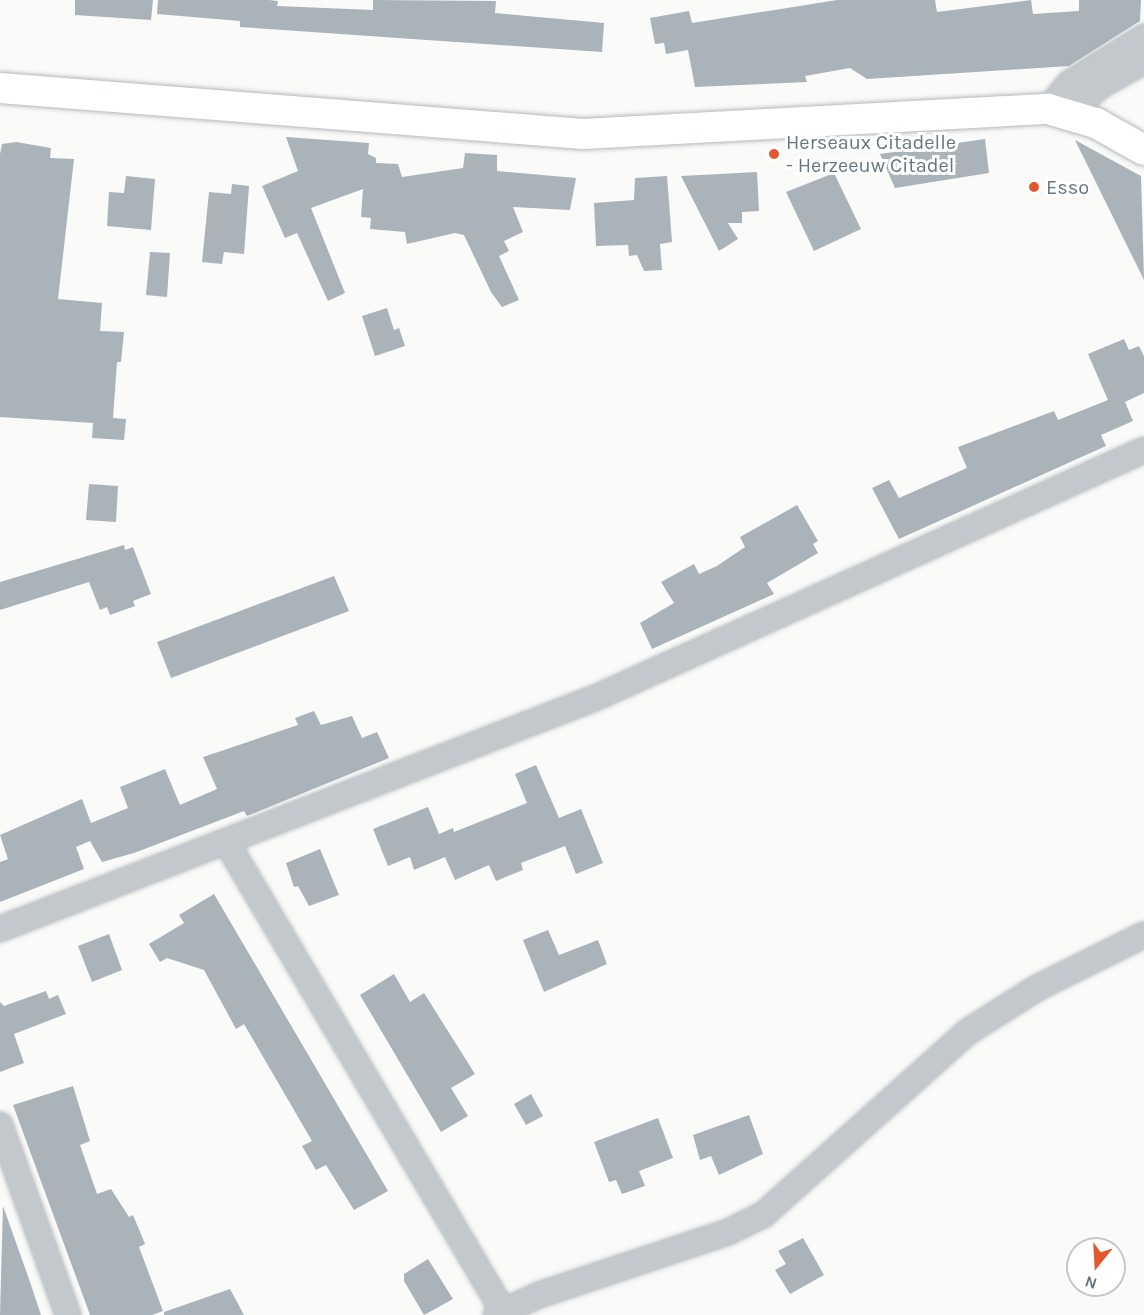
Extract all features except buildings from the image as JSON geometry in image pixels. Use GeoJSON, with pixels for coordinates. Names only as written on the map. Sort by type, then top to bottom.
{"type":"FeatureCollection","features":[{"type":"Feature","properties":{"kind":"main road"},"geometry":{"type":"LineString","coordinates":[[0,88],[583,134],[1059,111],[1144,150]]}},
{"type":"Feature","properties":{"kind":"street"},"geometry":{"type":"LineString","coordinates":[[1059,111],[1070,83],[1144,37]]}},
{"type":"Feature","properties":{"kind":"street"},"geometry":{"type":"LineString","coordinates":[[1059,111],[1144,61]]}},
{"type":"Feature","properties":{"kind":"street"},"geometry":{"type":"LineString","coordinates":[[0,929],[227,843],[595,698],[1144,450]]}},
{"type":"Feature","properties":{"kind":"street"},"geometry":{"type":"LineString","coordinates":[[227,843],[500,1313],[728,1232],[763,1215],[969,1030],[1036,988],[1144,935]]}},
{"type":"Feature","properties":{"kind":"street"},"geometry":{"type":"LineString","coordinates":[[0,1125],[69,1315]]}},
{"type":"Feature","properties":{"kind":"place","name":"Herseaux Citadelle - Herzeeuw Citadel"},"geometry":{"type":"Point","coordinates":[774,154]}},
{"type":"Feature","properties":{"kind":"place","name":"Esso"},"geometry":{"type":"Point","coordinates":[1034,187]}}]}
